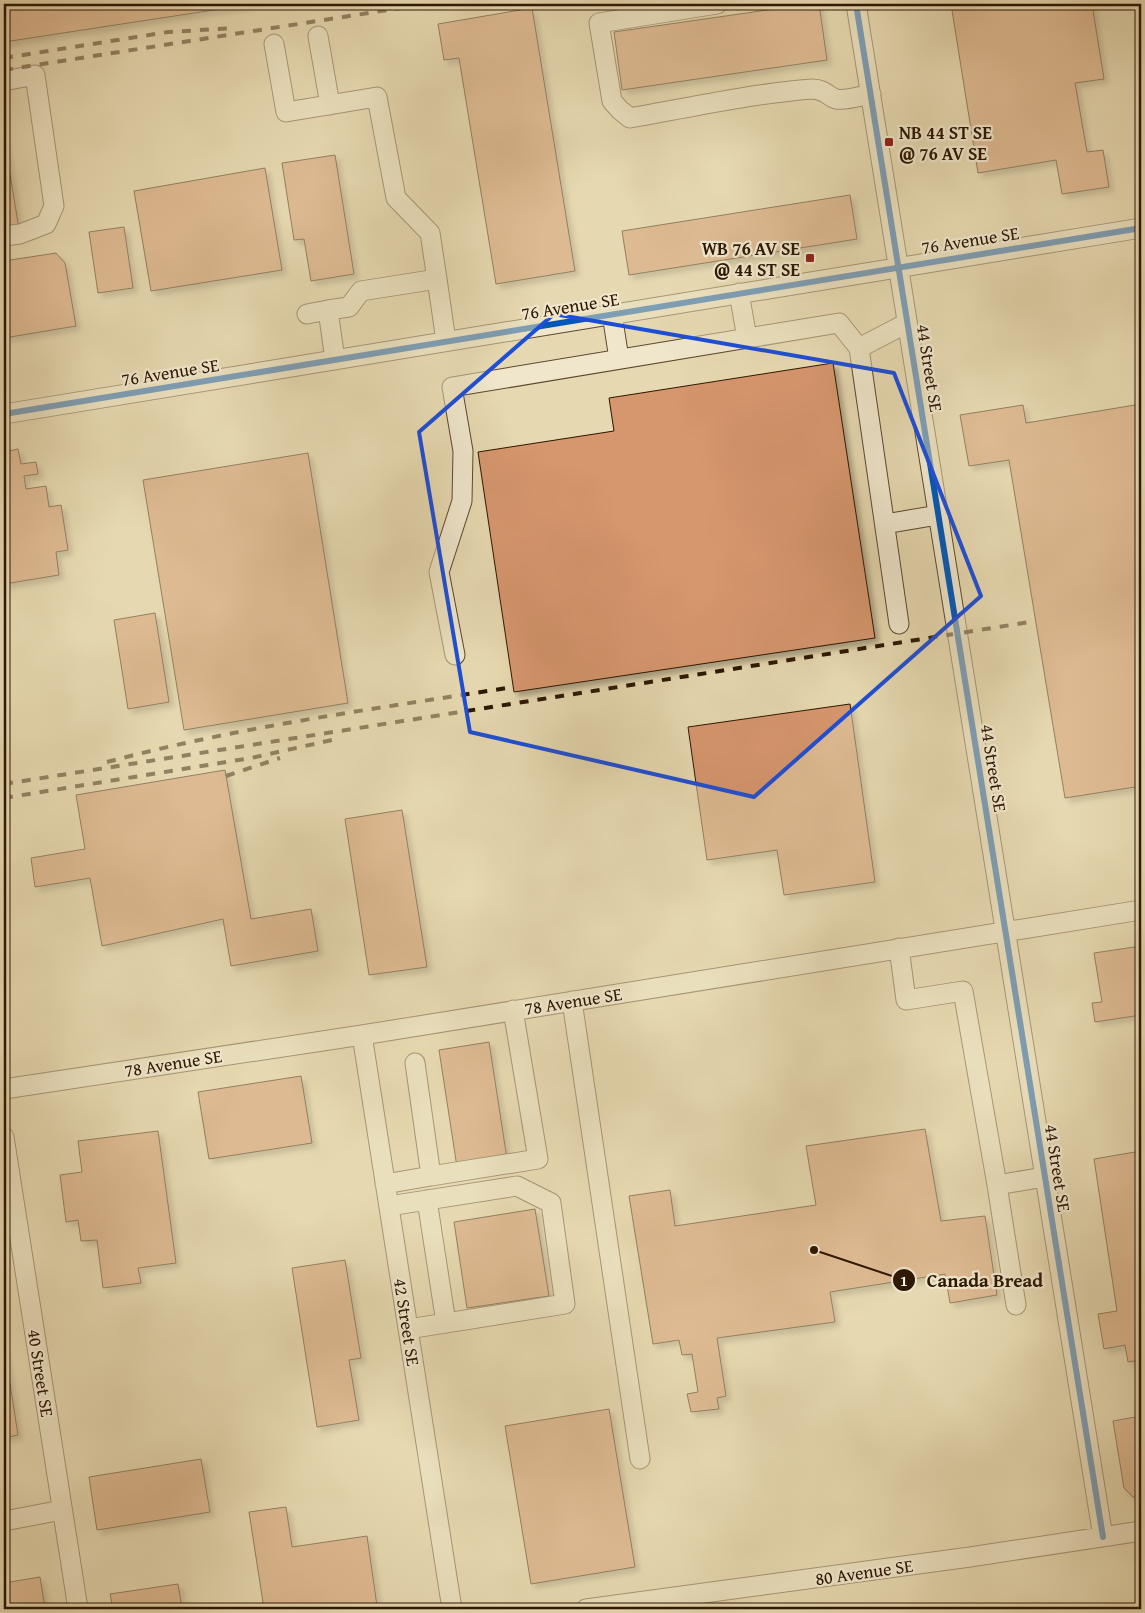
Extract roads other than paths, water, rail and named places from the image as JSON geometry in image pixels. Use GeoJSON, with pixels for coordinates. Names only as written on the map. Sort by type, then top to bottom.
{"type":"FeatureCollection","features":[{"type":"Feature","properties":{"kind":"street"},"geometry":{"type":"LineString","coordinates":[[718,4],[598,23],[612,101],[620,110],[630,118],[768,93],[816,89],[826,91],[833,98],[840,100],[870,94]]}},
{"type":"Feature","properties":{"kind":"street","name":"44 Street SE"},"geometry":{"type":"LineString","coordinates":[[856,4],[1103,1537]]}},
{"type":"Feature","properties":{"kind":"street"},"geometry":{"type":"LineString","coordinates":[[318,36],[330,105]]}},
{"type":"Feature","properties":{"kind":"street"},"geometry":{"type":"LineString","coordinates":[[274,44],[286,112],[377,97],[396,198],[430,233],[446,341]]}},
{"type":"Feature","properties":{"kind":"street"},"geometry":{"type":"LineString","coordinates":[[4,81],[35,75],[54,206],[46,224],[20,234],[4,236]]}},
{"type":"Feature","properties":{"kind":"street","name":"76 Avenue SE"},"geometry":{"type":"LineString","coordinates":[[4,414],[1141,228]]}},
{"type":"Feature","properties":{"kind":"street"},"geometry":{"type":"LineString","coordinates":[[307,314],[349,307],[361,291],[437,279]]}},
{"type":"Feature","properties":{"kind":"street"},"geometry":{"type":"LineString","coordinates":[[739,293],[746,338]]}},
{"type":"Feature","properties":{"kind":"street"},"geometry":{"type":"LineString","coordinates":[[328,310],[335,360]]}},
{"type":"Feature","properties":{"kind":"street"},"geometry":{"type":"LineString","coordinates":[[612,314],[619,359]]}},
{"type":"Feature","properties":{"kind":"street"},"geometry":{"type":"LineString","coordinates":[[455,655],[439,572],[462,501],[463,451],[452,387],[839,323],[859,348],[899,624]]}},
{"type":"Feature","properties":{"kind":"street"},"geometry":{"type":"LineString","coordinates":[[859,348],[907,323]]}},
{"type":"Feature","properties":{"kind":"street"},"geometry":{"type":"LineString","coordinates":[[885,524],[938,515]]}},
{"type":"Feature","properties":{"kind":"street","name":"78 Avenue SE"},"geometry":{"type":"LineString","coordinates":[[4,1089],[362,1035],[1141,910]]}},
{"type":"Feature","properties":{"kind":"street"},"geometry":{"type":"LineString","coordinates":[[899,948],[906,1000],[962,991],[997,1185],[1016,1305]]}},
{"type":"Feature","properties":{"kind":"street"},"geometry":{"type":"LineString","coordinates":[[572,1001],[640,1459]]}},
{"type":"Feature","properties":{"kind":"street"},"geometry":{"type":"LineString","coordinates":[[385,1184],[538,1159],[513,1010]]}},
{"type":"Feature","properties":{"kind":"street","name":"42 Street SE"},"geometry":{"type":"LineString","coordinates":[[362,1035],[452,1609]]}},
{"type":"Feature","properties":{"kind":"street"},"geometry":{"type":"LineString","coordinates":[[415,1063],[431,1176]]}},
{"type":"Feature","properties":{"kind":"street","name":"40 Street SE"},"geometry":{"type":"LineString","coordinates":[[4,1137],[78,1609]]}},
{"type":"Feature","properties":{"kind":"street"},"geometry":{"type":"LineString","coordinates":[[997,1185],[1044,1177]]}},
{"type":"Feature","properties":{"kind":"street"},"geometry":{"type":"LineString","coordinates":[[389,1206],[517,1186],[551,1203],[566,1304],[408,1329]]}},
{"type":"Feature","properties":{"kind":"street"},"geometry":{"type":"LineString","coordinates":[[427,1200],[446,1322]]}},
{"type":"Feature","properties":{"kind":"street"},"geometry":{"type":"LineString","coordinates":[[4,1521],[62,1510]]}},
{"type":"Feature","properties":{"kind":"street","name":"80 Avenue SE"},"geometry":{"type":"LineString","coordinates":[[586,1609],[970,1558],[1141,1531]]}},
{"type":"Feature","properties":{"kind":"railway"},"geometry":{"type":"LineString","coordinates":[[4,70],[426,4]]}},
{"type":"Feature","properties":{"kind":"railway"},"geometry":{"type":"LineString","coordinates":[[4,58],[168,32],[235,28]]}},
{"type":"Feature","properties":{"kind":"railway"},"geometry":{"type":"LineString","coordinates":[[4,784],[1030,622]]}},
{"type":"Feature","properties":{"kind":"railway"},"geometry":{"type":"LineString","coordinates":[[107,762],[256,729],[356,711],[507,688]]}},
{"type":"Feature","properties":{"kind":"railway"},"geometry":{"type":"LineString","coordinates":[[4,798],[251,758],[332,740]]}},
{"type":"Feature","properties":{"kind":"railway"},"geometry":{"type":"LineString","coordinates":[[226,776],[280,758]]}},
{"type":"Feature","properties":{"kind":"place","name":"NB 44 ST SE @ 76 AV SE"},"geometry":{"type":"Point","coordinates":[889,142]}},
{"type":"Feature","properties":{"kind":"place","name":"WB 76 AV SE @ 44 ST SE"},"geometry":{"type":"Point","coordinates":[810,258]}},
{"type":"Feature","properties":{"kind":"place","name":"Canada Bread"},"geometry":{"type":"Point","coordinates":[814,1250]}}]}
